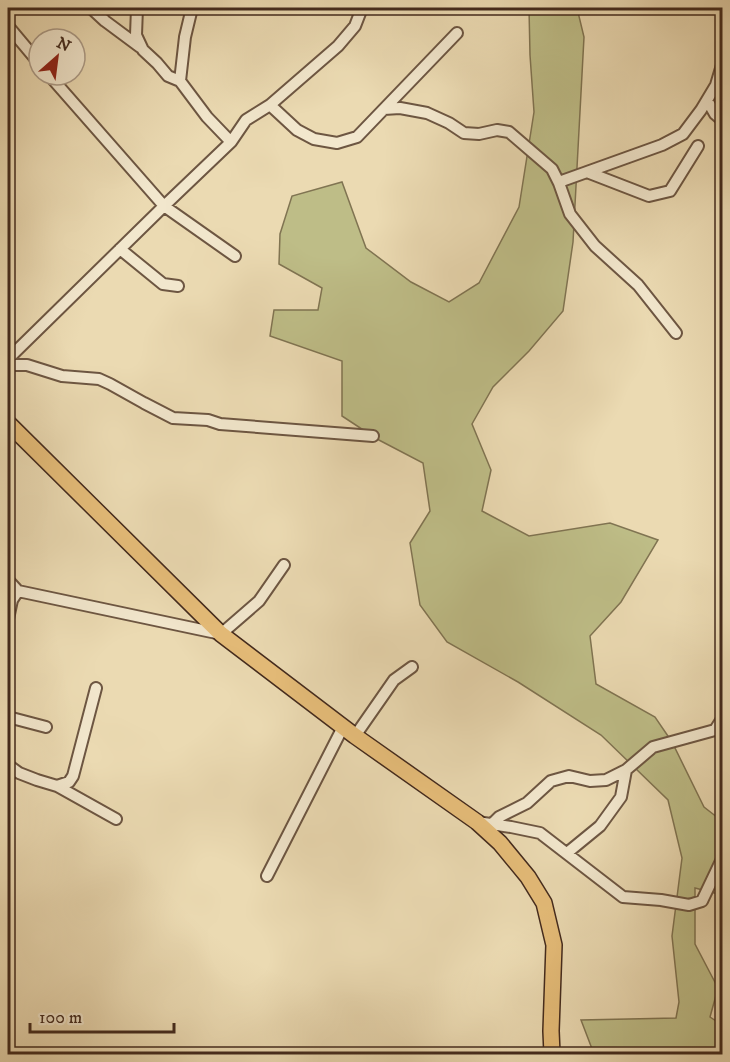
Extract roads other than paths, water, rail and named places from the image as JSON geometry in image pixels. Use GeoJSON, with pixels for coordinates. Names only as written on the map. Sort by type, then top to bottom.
{"type":"FeatureCollection","features":[{"type":"Feature","properties":{"kind":"highway"},"geometry":{"type":"LineString","coordinates":[[8,423],[221,634],[349,732],[484,823],[528,877],[544,903],[554,945],[552,1054]]}},
{"type":"Feature","properties":{"kind":"street"},"geometry":{"type":"LineString","coordinates":[[91,8],[143,50],[168,76],[180,81],[207,117],[231,142]]}},
{"type":"Feature","properties":{"kind":"street"},"geometry":{"type":"LineString","coordinates":[[137,8],[136,35],[143,50]]}},
{"type":"Feature","properties":{"kind":"street"},"geometry":{"type":"LineString","coordinates":[[180,81],[185,37],[192,8]]}},
{"type":"Feature","properties":{"kind":"street"},"geometry":{"type":"LineString","coordinates":[[8,359],[231,142],[246,120],[270,105],[338,46],[355,26],[362,8]]}},
{"type":"Feature","properties":{"kind":"street"},"geometry":{"type":"LineString","coordinates":[[8,26],[27,49]]}},
{"type":"Feature","properties":{"kind":"street"},"geometry":{"type":"LineString","coordinates":[[270,105],[297,130],[314,139],[337,143],[357,137],[457,33]]}},
{"type":"Feature","properties":{"kind":"street"},"geometry":{"type":"LineString","coordinates":[[559,182],[662,145],[683,134],[707,100],[723,65]]}},
{"type":"Feature","properties":{"kind":"street"},"geometry":{"type":"LineString","coordinates":[[60,87],[164,206],[235,256]]}},
{"type":"Feature","properties":{"kind":"street"},"geometry":{"type":"LineString","coordinates":[[707,100],[715,114],[723,120]]}},
{"type":"Feature","properties":{"kind":"street"},"geometry":{"type":"LineString","coordinates":[[384,109],[400,108],[427,113],[464,133],[479,134],[497,130],[509,132],[552,169],[570,214],[595,246],[638,285],[676,333]]}},
{"type":"Feature","properties":{"kind":"street"},"geometry":{"type":"LineString","coordinates":[[587,172],[649,196],[670,191],[698,146]]}},
{"type":"Feature","properties":{"kind":"street"},"geometry":{"type":"LineString","coordinates":[[120,249],[163,284],[178,286]]}},
{"type":"Feature","properties":{"kind":"street"},"geometry":{"type":"LineString","coordinates":[[8,365],[27,365],[62,376],[99,379],[173,418],[373,436]]}},
{"type":"Feature","properties":{"kind":"street"},"geometry":{"type":"LineString","coordinates":[[12,597],[221,634],[259,601],[284,565]]}},
{"type":"Feature","properties":{"kind":"street"},"geometry":{"type":"LineString","coordinates":[[8,580],[12,597],[8,619]]}},
{"type":"Feature","properties":{"kind":"street"},"geometry":{"type":"LineString","coordinates":[[267,876],[349,732],[394,680],[412,667]]}},
{"type":"Feature","properties":{"kind":"street"},"geometry":{"type":"LineString","coordinates":[[57,786],[69,782],[73,776],[96,688]]}},
{"type":"Feature","properties":{"kind":"street"},"geometry":{"type":"LineString","coordinates":[[8,717],[46,727]]}},
{"type":"Feature","properties":{"kind":"street"},"geometry":{"type":"LineString","coordinates":[[484,823],[527,803],[551,781],[569,776],[590,781],[606,780],[626,770],[653,747],[715,730],[723,719]]}},
{"type":"Feature","properties":{"kind":"street"},"geometry":{"type":"LineString","coordinates":[[8,765],[19,773],[57,786],[116,819]]}},
{"type":"Feature","properties":{"kind":"street"},"geometry":{"type":"LineString","coordinates":[[567,853],[600,826],[621,797],[626,770]]}},
{"type":"Feature","properties":{"kind":"street"},"geometry":{"type":"LineString","coordinates":[[484,823],[540,833],[623,897],[688,905],[702,901],[723,859]]}}]}
